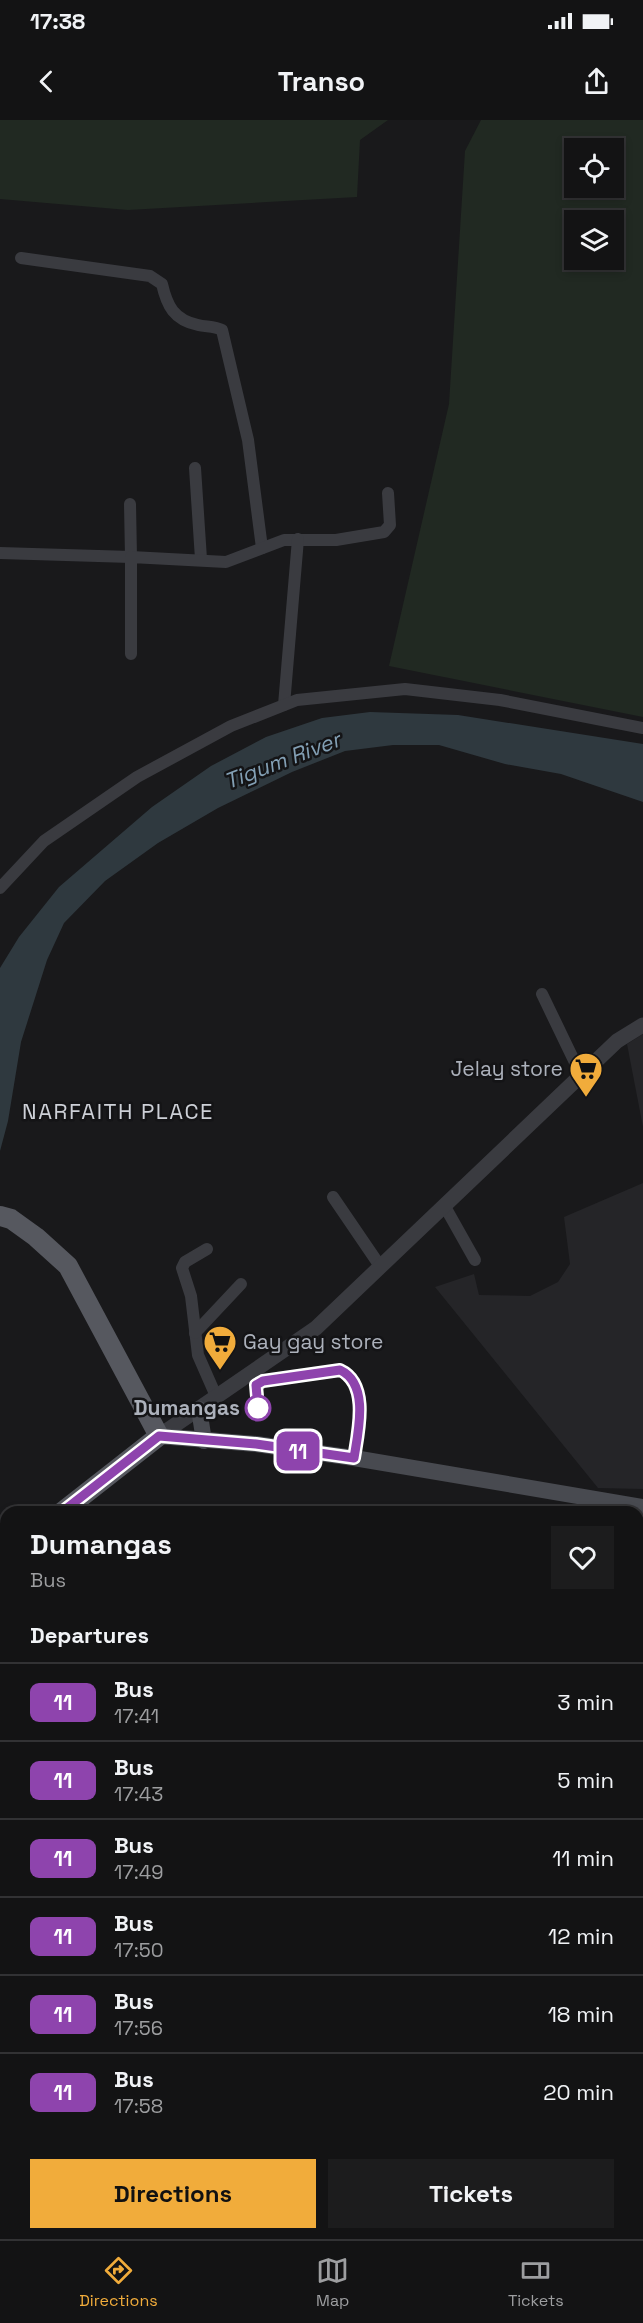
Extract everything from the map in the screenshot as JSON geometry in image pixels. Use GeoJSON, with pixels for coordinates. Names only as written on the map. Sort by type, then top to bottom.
{"type":"FeatureCollection","features":[{"type":"Feature","properties":{"kind":"main road"},"geometry":{"type":"LineString","coordinates":[[5,1218],[36,1237],[68,1266],[159,1436]]}},
{"type":"Feature","properties":{"kind":"main road"},"geometry":{"type":"LineString","coordinates":[[199,1409],[204,1441]]}},
{"type":"Feature","properties":{"kind":"main road"},"geometry":{"type":"LineString","coordinates":[[70,1506],[159,1436],[256,1444],[354,1458],[637,1506]]}},
{"type":"Feature","properties":{"kind":"street"},"geometry":{"type":"LineString","coordinates":[[21,258],[150,276],[162,284],[167,306],[171,310],[196,325],[222,330],[248,440],[262,548]]}},
{"type":"Feature","properties":{"kind":"street"},"geometry":{"type":"LineString","coordinates":[[195,468],[201,559]]}},
{"type":"Feature","properties":{"kind":"street"},"geometry":{"type":"LineString","coordinates":[[0,553],[201,559],[226,562],[277,542],[298,539],[336,540],[384,532],[390,525],[388,493]]}},
{"type":"Feature","properties":{"kind":"street"},"geometry":{"type":"LineString","coordinates":[[130,504],[131,654]]}},
{"type":"Feature","properties":{"kind":"street"},"geometry":{"type":"LineString","coordinates":[[284,705],[298,539]]}},
{"type":"Feature","properties":{"kind":"street"},"geometry":{"type":"LineString","coordinates":[[0,888],[44,841],[137,777],[231,726],[297,700],[405,689],[500,700],[643,728]]}},
{"type":"Feature","properties":{"kind":"street"},"geometry":{"type":"LineString","coordinates":[[542,994],[581,1075]]}},
{"type":"Feature","properties":{"kind":"street"},"geometry":{"type":"LineString","coordinates":[[159,1436],[299,1342],[617,1041],[643,1025]]}},
{"type":"Feature","properties":{"kind":"street"},"geometry":{"type":"LineString","coordinates":[[333,1197],[380,1266]]}},
{"type":"Feature","properties":{"kind":"street"},"geometry":{"type":"LineString","coordinates":[[444,1205],[475,1260]]}},
{"type":"Feature","properties":{"kind":"street"},"geometry":{"type":"LineString","coordinates":[[207,1249],[185,1262],[182,1268],[191,1296],[198,1355],[216,1396]]}},
{"type":"Feature","properties":{"kind":"street"},"geometry":{"type":"LineString","coordinates":[[195,1333],[241,1284]]}},
{"type":"Feature","properties":{"kind":"shaded area"},"geometry":{"type":"Polygon","coordinates":[[[0,120],[388,120],[360,140],[357,197],[128,210],[0,199],[0,120]]]}},
{"type":"Feature","properties":{"kind":"shaded area"},"geometry":{"type":"Polygon","coordinates":[[[481,120],[643,120],[643,717],[389,666],[449,404],[465,151],[481,120]]]}},
{"type":"Feature","properties":{"kind":"shaded area"},"geometry":{"type":"Polygon","coordinates":[[[643,1034],[643,1127],[627,1044],[643,1034]]]}},
{"type":"Feature","properties":{"kind":"shaded area"},"geometry":{"type":"Polygon","coordinates":[[[643,1183],[643,1489],[598,1488],[435,1287],[474,1274],[479,1295],[530,1296],[558,1282],[570,1264],[564,1217],[643,1183]]]}},
{"type":"Feature","properties":{"kind":"water","name":"Tigum River"},"geometry":{"type":"Polygon","coordinates":[[[370,712],[458,715],[643,744],[643,802],[561,774],[505,764],[439,745],[393,745],[345,751],[292,772],[218,808],[158,843],[105,881],[64,923],[47,960],[21,1042],[8,1121],[0,1151],[0,968],[19,937],[59,887],[152,807],[211,766],[266,737],[322,718],[370,712]]]}},
{"type":"Feature","properties":{"kind":"bus line","name":"11"},"geometry":{"type":"LineString","coordinates":[[69,1506],[159,1436],[256,1444],[354,1458],[359,1400],[354,1380],[348,1373],[340,1370],[263,1381],[256,1385],[258,1408]]}},
{"type":"Feature","properties":{"kind":"place","name":"Jelay store"},"geometry":{"type":"Point","coordinates":[586,1098]}},
{"type":"Feature","properties":{"kind":"place","name":"Gay gay store"},"geometry":{"type":"Point","coordinates":[220,1371]}},
{"type":"Feature","properties":{"kind":"place","name":"Dumangas"},"geometry":{"type":"Point","coordinates":[258,1408]}},
{"type":"Feature","properties":{"kind":"district","name":"NARFAITH PLACE"},"geometry":{"type":"Point","coordinates":[118,1111]}}]}
